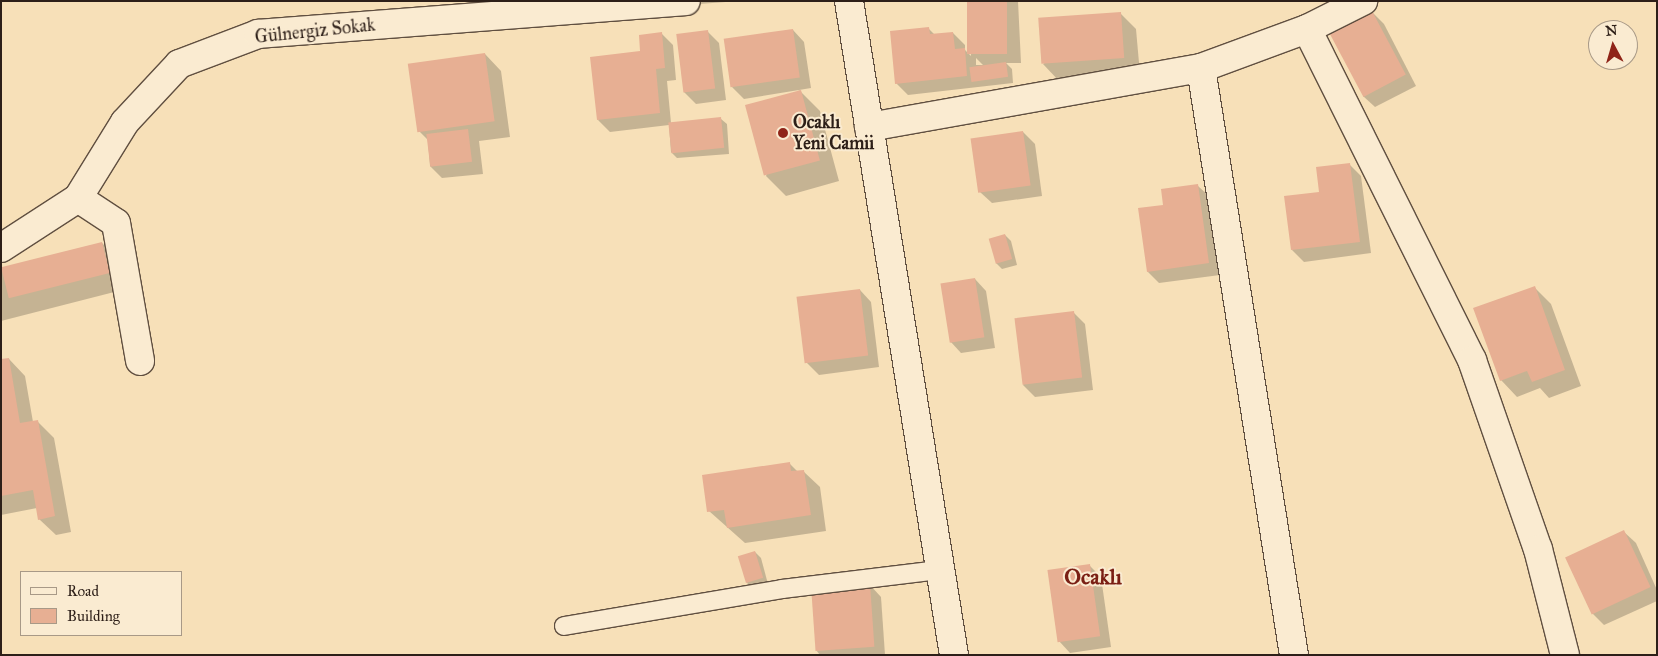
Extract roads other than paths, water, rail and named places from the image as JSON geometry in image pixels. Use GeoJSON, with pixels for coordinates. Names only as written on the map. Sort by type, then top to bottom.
{"type":"FeatureCollection","features":[{"type":"Feature","properties":{"kind":"street","name":"Gülnergiz Sokak"},"geometry":{"type":"LineString","coordinates":[[1,248],[78,198],[125,122],[179,64],[258,34],[686,1]]}},
{"type":"Feature","properties":{"kind":"street"},"geometry":{"type":"LineString","coordinates":[[849,1],[954,655]]}},
{"type":"Feature","properties":{"kind":"street"},"geometry":{"type":"LineString","coordinates":[[869,127],[1201,68],[1307,29],[1363,1]]}},
{"type":"Feature","properties":{"kind":"street"},"geometry":{"type":"LineString","coordinates":[[1307,29],[1472,360],[1538,549],[1564,655]]}},
{"type":"Feature","properties":{"kind":"street"},"geometry":{"type":"LineString","coordinates":[[1201,68],[1294,655]]}},
{"type":"Feature","properties":{"kind":"street"},"geometry":{"type":"LineString","coordinates":[[78,198],[116,223],[140,361]]}},
{"type":"Feature","properties":{"kind":"lane"},"geometry":{"type":"LineString","coordinates":[[564,626],[782,589],[939,570]]}},
{"type":"Feature","properties":{"kind":"place","name":"Ocaklı Yeni Camii"},"geometry":{"type":"Point","coordinates":[783,133]}},
{"type":"Feature","properties":{"kind":"district","name":"Ocaklı"},"geometry":{"type":"Point","coordinates":[1093,577]}}]}
